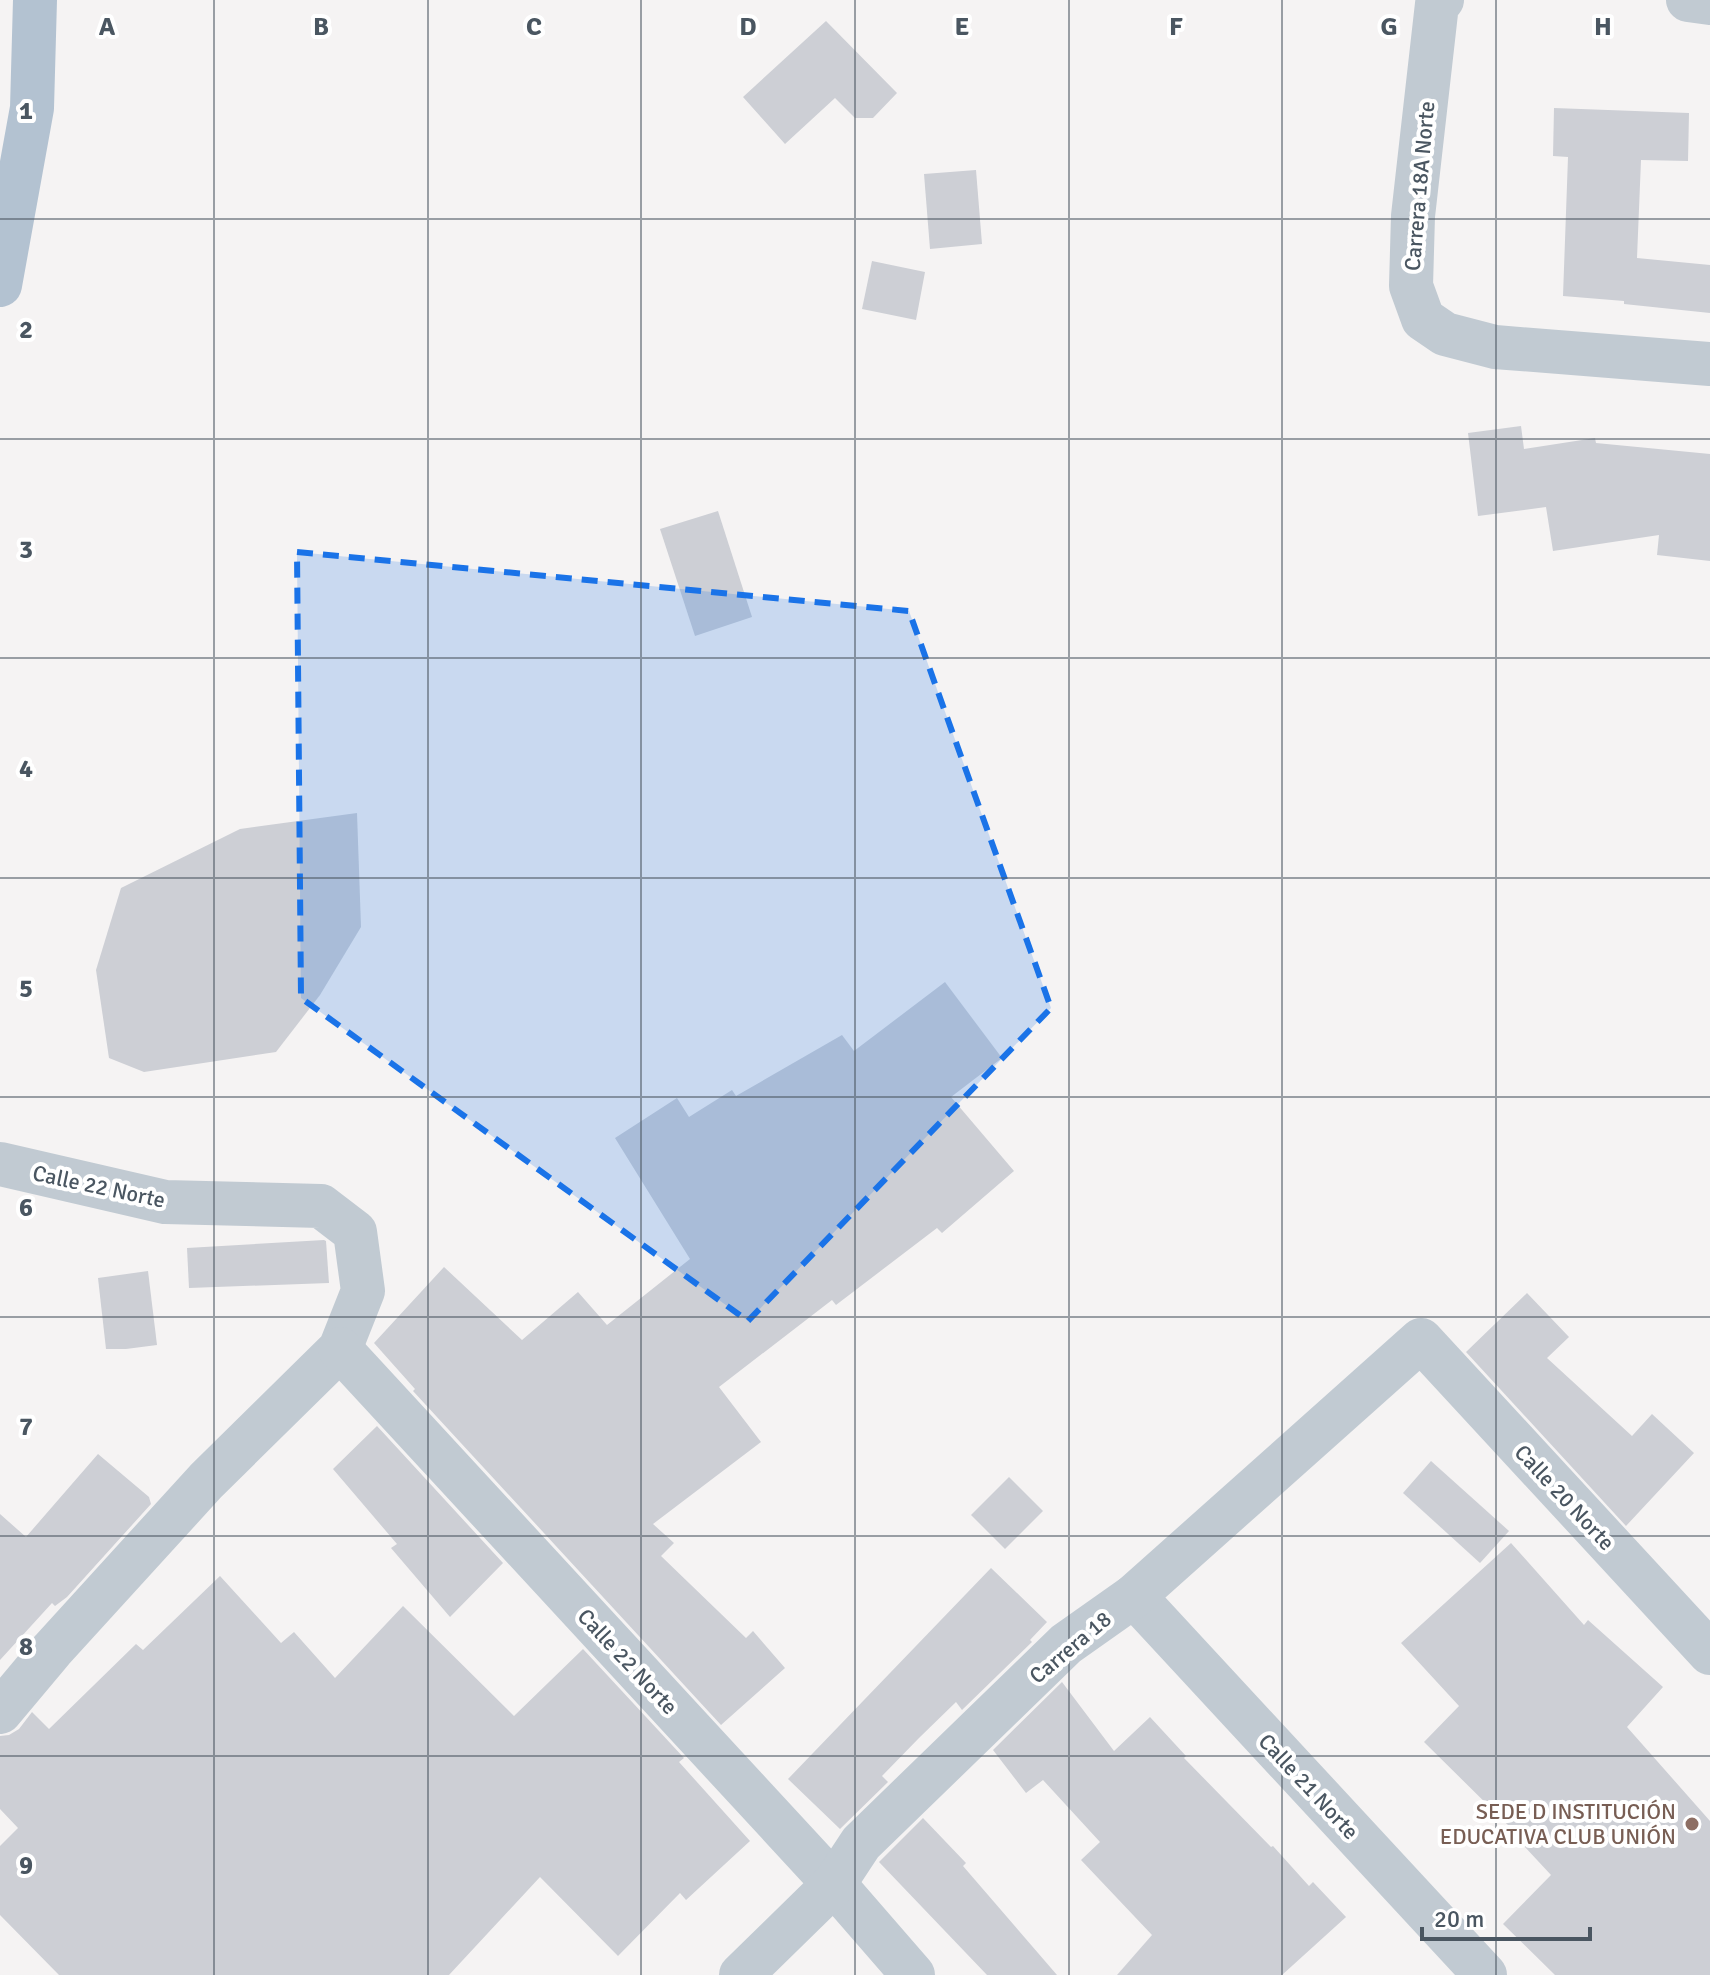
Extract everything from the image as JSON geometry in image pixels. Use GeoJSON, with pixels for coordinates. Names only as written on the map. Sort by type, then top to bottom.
{"type":"FeatureCollection","features":[{"type":"Feature","properties":{"kind":"main road"},"geometry":{"type":"LineString","coordinates":[[0,285],[32,108],[35,0]]}},
{"type":"Feature","properties":{"kind":"street","name":"Carrera 18A Norte"},"geometry":{"type":"LineString","coordinates":[[1442,0],[1437,4],[1413,216],[1411,286],[1423,319],[1445,334],[1495,347],[1710,364]]}},
{"type":"Feature","properties":{"kind":"street"},"geometry":{"type":"LineString","coordinates":[[1688,0],[1710,3]]}},
{"type":"Feature","properties":{"kind":"street","name":"Calle 22 Norte"},"geometry":{"type":"LineString","coordinates":[[0,1164],[165,1202],[321,1206],[355,1232],[363,1291],[340,1349],[206,1481],[52,1650],[0,1712]]}},
{"type":"Feature","properties":{"kind":"street","name":"Carrera 18"},"geometry":{"type":"LineString","coordinates":[[741,1975],[834,1884],[861,1843],[1066,1644],[1134,1596],[1421,1340]]}},
{"type":"Feature","properties":{"kind":"street","name":"Calle 20 Norte"},"geometry":{"type":"LineString","coordinates":[[1421,1340],[1710,1653]]}},
{"type":"Feature","properties":{"kind":"street","name":"Calle 22 Norte"},"geometry":{"type":"LineString","coordinates":[[340,1349],[834,1884],[913,1975]]}},
{"type":"Feature","properties":{"kind":"street","name":"Calle 21 Norte"},"geometry":{"type":"LineString","coordinates":[[1134,1596],[1471,1971]]}},
{"type":"Feature","properties":{"kind":"highlighted area"},"geometry":{"type":"Polygon","coordinates":[[[297,552],[909,611],[1051,1008],[748,1321],[301,998],[297,552]]]}},
{"type":"Feature","properties":{"kind":"building"},"geometry":{"type":"Polygon","coordinates":[[[826,21],[897,93],[873,118],[855,118],[835,98],[785,144],[743,97],[826,21]]]}},
{"type":"Feature","properties":{"kind":"building"},"geometry":{"type":"Polygon","coordinates":[[[1554,108],[1689,113],[1688,161],[1641,160],[1637,258],[1710,265],[1710,313],[1563,296],[1568,157],[1553,156],[1554,108]]]}},
{"type":"Feature","properties":{"kind":"building"},"geometry":{"type":"Polygon","coordinates":[[[976,170],[982,244],[930,249],[924,174],[976,170]]]}},
{"type":"Feature","properties":{"kind":"building"},"geometry":{"type":"Polygon","coordinates":[[[872,261],[925,272],[916,320],[862,309],[872,261]]]}},
{"type":"Feature","properties":{"kind":"building"},"geometry":{"type":"Polygon","coordinates":[[[1521,426],[1524,449],[1595,438],[1596,443],[1710,454],[1710,561],[1657,555],[1659,535],[1553,551],[1546,507],[1478,516],[1468,433],[1521,426]]]}},
{"type":"Feature","properties":{"kind":"building"},"geometry":{"type":"Polygon","coordinates":[[[718,511],[752,617],[695,636],[660,529],[718,511]]]}},
{"type":"Feature","properties":{"kind":"building"},"geometry":{"type":"Polygon","coordinates":[[[357,813],[361,927],[320,995],[276,1052],[144,1072],[109,1058],[96,970],[121,888],[240,829],[357,813]]]}},
{"type":"Feature","properties":{"kind":"building"},"geometry":{"type":"Polygon","coordinates":[[[945,982],[1002,1058],[951,1097],[1014,1171],[942,1233],[937,1228],[836,1305],[832,1300],[719,1387],[761,1442],[653,1524],[674,1543],[661,1556],[746,1638],[753,1631],[785,1668],[721,1725],[413,1391],[415,1389],[374,1343],[444,1267],[522,1340],[578,1292],[607,1325],[690,1259],[615,1138],[677,1098],[689,1117],[732,1090],[736,1096],[842,1035],[854,1051],[945,982]]]}},
{"type":"Feature","properties":{"kind":"building"},"geometry":{"type":"Polygon","coordinates":[[[324,1240],[329,1283],[189,1288],[187,1248],[324,1240]]]}},
{"type":"Feature","properties":{"kind":"building"},"geometry":{"type":"Polygon","coordinates":[[[148,1271],[157,1345],[106,1349],[98,1278],[148,1271]]]}},
{"type":"Feature","properties":{"kind":"building"},"geometry":{"type":"Polygon","coordinates":[[[1527,1293],[1569,1337],[1547,1358],[1632,1436],[1652,1414],[1694,1453],[1626,1526],[1466,1352],[1527,1293]]]}},
{"type":"Feature","properties":{"kind":"building"},"geometry":{"type":"Polygon","coordinates":[[[377,1426],[503,1563],[450,1617],[391,1548],[397,1544],[333,1469],[377,1426]]]}},
{"type":"Feature","properties":{"kind":"building"},"geometry":{"type":"Polygon","coordinates":[[[98,1454],[149,1497],[151,1504],[67,1597],[55,1606],[52,1603],[0,1660],[0,1514],[26,1537],[98,1454]]]}},
{"type":"Feature","properties":{"kind":"building"},"geometry":{"type":"Polygon","coordinates":[[[1431,1461],[1509,1531],[1480,1563],[1403,1493],[1431,1461]]]}},
{"type":"Feature","properties":{"kind":"building"},"geometry":{"type":"Polygon","coordinates":[[[1009,1477],[1043,1511],[1005,1549],[971,1515],[1009,1477]]]}},
{"type":"Feature","properties":{"kind":"building"},"geometry":{"type":"Polygon","coordinates":[[[1511,1543],[1584,1625],[1588,1620],[1663,1687],[1627,1727],[1710,1821],[1710,1975],[1555,1975],[1503,1924],[1551,1875],[1511,1832],[1513,1830],[1424,1742],[1459,1706],[1401,1643],[1511,1543]]]}},
{"type":"Feature","properties":{"kind":"building"},"geometry":{"type":"Polygon","coordinates":[[[991,1568],[1047,1622],[1030,1640],[1032,1642],[962,1710],[956,1702],[919,1738],[882,1776],[888,1782],[840,1829],[788,1779],[991,1568]]]}},
{"type":"Feature","properties":{"kind":"building"},"geometry":{"type":"Polygon","coordinates":[[[220,1576],[281,1643],[294,1632],[335,1678],[403,1606],[514,1716],[583,1649],[684,1758],[679,1762],[750,1841],[686,1900],[680,1893],[618,1956],[540,1877],[449,1975],[59,1975],[0,1915],[0,1846],[18,1828],[0,1809],[0,1736],[19,1729],[32,1712],[49,1729],[136,1644],[143,1650],[220,1576]]]}},
{"type":"Feature","properties":{"kind":"building"},"geometry":{"type":"Polygon","coordinates":[[[1062,1682],[1114,1751],[1150,1717],[1186,1756],[1184,1758],[1309,1886],[1313,1882],[1346,1917],[1282,1975],[1117,1975],[1152,1935],[1081,1860],[1100,1842],[1043,1780],[1026,1793],[993,1750],[1062,1682]]]}},
{"type":"Feature","properties":{"kind":"building"},"geometry":{"type":"Polygon","coordinates":[[[923,1818],[966,1863],[963,1866],[1057,1975],[987,1975],[879,1862],[923,1818]]]}},
{"type":"Feature","properties":{"kind":"place","name":"SEDE D INSTITUCIÓN EDUCATIVA CLUB UNIÓN"},"geometry":{"type":"Point","coordinates":[1692,1824]}}]}
